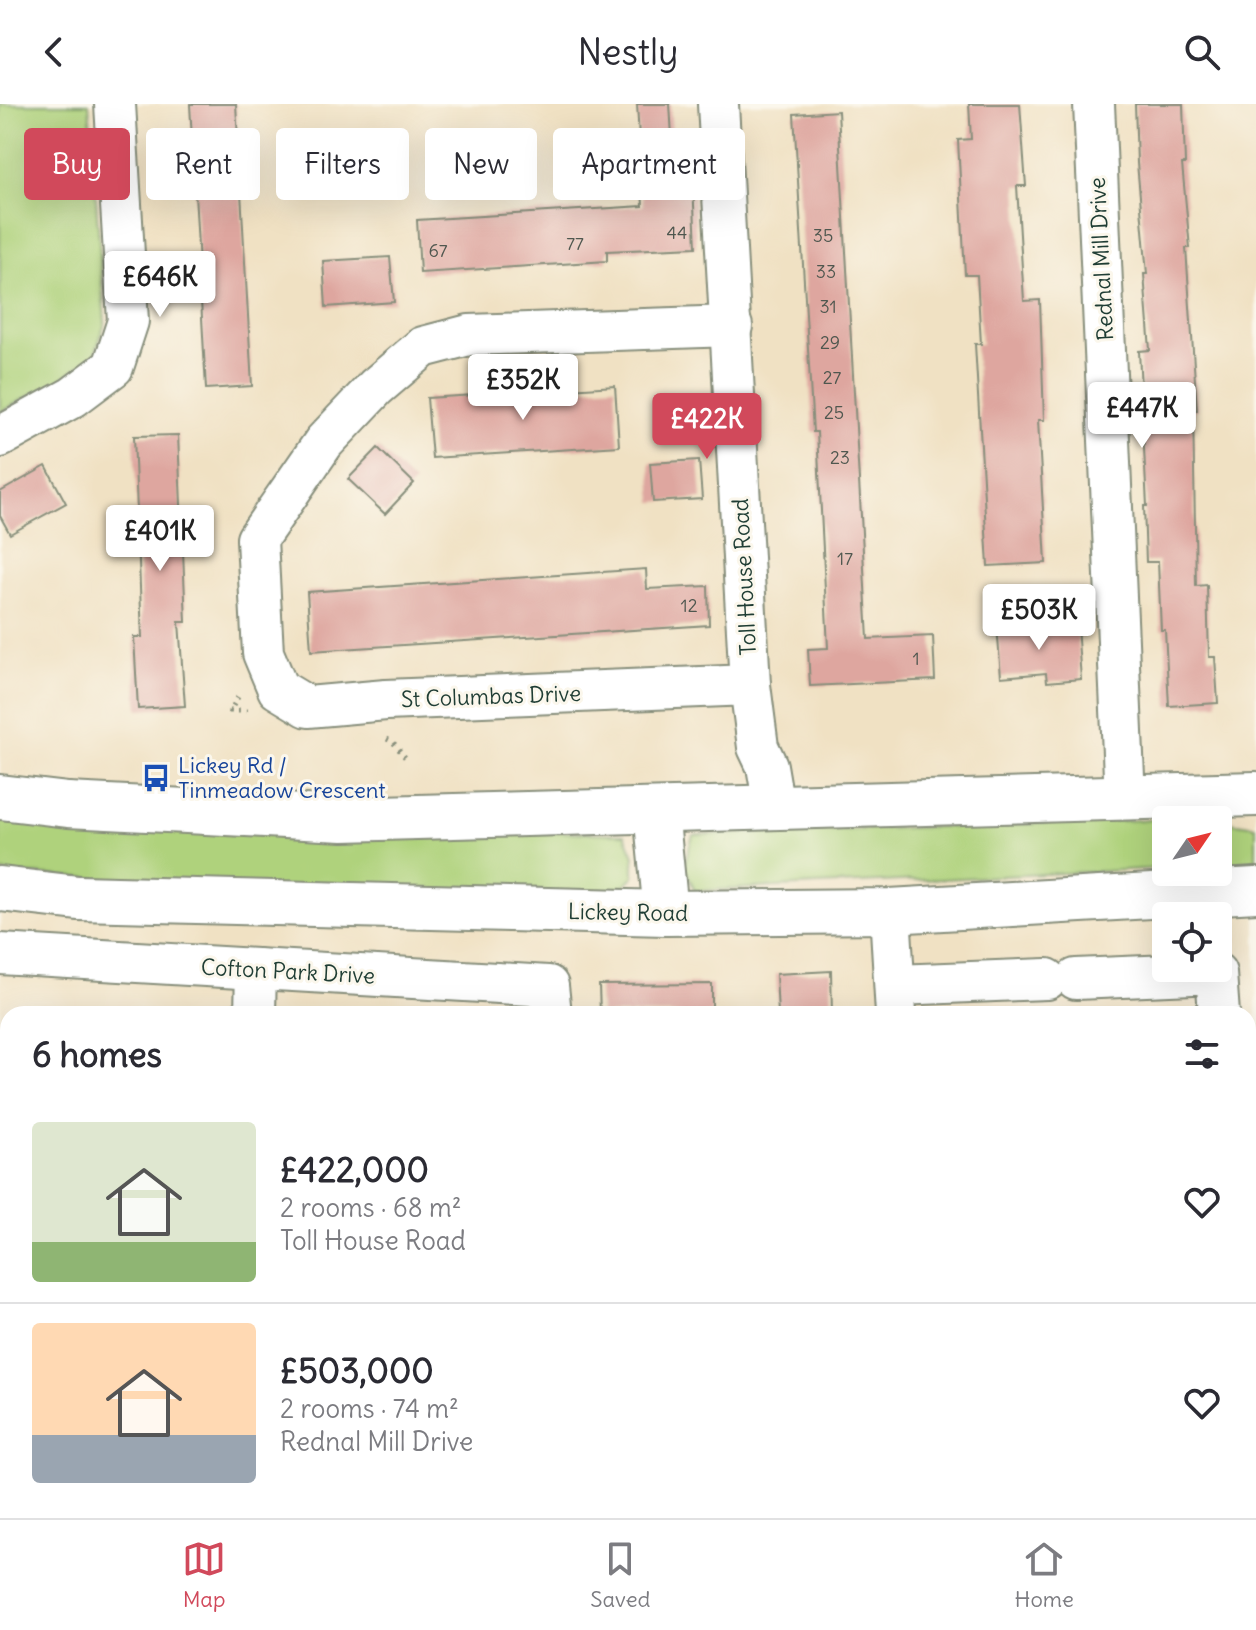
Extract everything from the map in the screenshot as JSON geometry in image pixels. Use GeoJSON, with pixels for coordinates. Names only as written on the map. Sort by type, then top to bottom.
{"type":"FeatureCollection","features":[{"type":"Feature","properties":{"kind":"main road"},"geometry":{"type":"LineString","coordinates":[[0,797],[68,805],[343,819],[1256,794]]}},
{"type":"Feature","properties":{"kind":"main road"},"geometry":{"type":"LineString","coordinates":[[656,811],[666,913]]}},
{"type":"Feature","properties":{"kind":"main road","name":"Lickey Road"},"geometry":{"type":"LineString","coordinates":[[0,889],[78,898],[666,913],[890,911],[1256,890]]}},
{"type":"Feature","properties":{"kind":"street"},"geometry":{"type":"LineString","coordinates":[[0,437],[73,397],[113,367],[128,321],[115,104]]}},
{"type":"Feature","properties":{"kind":"street","name":"Toll House Road"},"geometry":{"type":"LineString","coordinates":[[718,104],[750,685],[758,747],[767,766],[774,807]]}},
{"type":"Feature","properties":{"kind":"street","name":"Rednal Mill Drive"},"geometry":{"type":"LineString","coordinates":[[1094,104],[1125,799]]}},
{"type":"Feature","properties":{"kind":"street","name":"St Columbas Drive"},"geometry":{"type":"LineString","coordinates":[[732,326],[469,335],[423,347],[376,387],[324,442],[257,539],[263,653],[278,689],[308,707],[386,700],[750,685]]}},
{"type":"Feature","properties":{"kind":"street"},"geometry":{"type":"LineString","coordinates":[[890,911],[896,999],[1061,979],[1216,973],[1218,1006]]}},
{"type":"Feature","properties":{"kind":"street","name":"Cofton Park Drive"},"geometry":{"type":"LineString","coordinates":[[0,954],[548,986],[550,1006]]}},
{"type":"Feature","properties":{"kind":"street"},"geometry":{"type":"LineString","coordinates":[[255,1006],[256,969]]}},
{"type":"Feature","properties":{"kind":"green space"},"geometry":{"type":"Polygon","coordinates":[[[0,104],[89,104],[91,128],[24,128],[24,200],[96,200],[105,323],[95,354],[61,379],[0,412],[0,104]]]}},
{"type":"Feature","properties":{"kind":"green space"},"geometry":{"type":"Polygon","coordinates":[[[0,815],[625,834],[634,856],[634,876],[612,897],[229,887],[0,872],[0,815]]]}},
{"type":"Feature","properties":{"kind":"green space"},"geometry":{"type":"Polygon","coordinates":[[[1152,820],[1152,869],[695,891],[684,865],[693,835],[1152,820]]]}},
{"type":"Feature","properties":{"kind":"green space"},"geometry":{"type":"Polygon","coordinates":[[[1232,822],[1256,826],[1256,863],[1232,864],[1232,822]]]}},
{"type":"Feature","properties":{"kind":"building"},"geometry":{"type":"Polygon","coordinates":[[[190,104],[236,104],[237,128],[191,128],[190,104]]]}},
{"type":"Feature","properties":{"kind":"building"},"geometry":{"type":"Polygon","coordinates":[[[637,104],[670,104],[671,128],[638,128],[637,104]]]}},
{"type":"Feature","properties":{"kind":"building"},"geometry":{"type":"Polygon","coordinates":[[[969,104],[1020,104],[1026,186],[1017,186],[1024,301],[1040,300],[1044,420],[1038,420],[1046,563],[988,566],[975,344],[981,344],[977,275],[965,275],[958,140],[971,139],[969,104]]]}},
{"type":"Feature","properties":{"kind":"building"},"geometry":{"type":"Polygon","coordinates":[[[1135,104],[1183,104],[1185,164],[1182,164],[1190,248],[1186,248],[1197,410],[1193,410],[1196,586],[1207,585],[1209,657],[1215,657],[1218,703],[1169,706],[1158,562],[1146,562],[1144,506],[1147,506],[1139,351],[1150,350],[1135,104]]]}},
{"type":"Feature","properties":{"kind":"building"},"geometry":{"type":"Polygon","coordinates":[[[838,111],[868,639],[933,636],[935,680],[810,686],[808,649],[828,648],[817,432],[813,432],[794,114],[838,111]]]}},
{"type":"Feature","properties":{"kind":"building"},"geometry":{"type":"Polygon","coordinates":[[[195,200],[241,200],[252,386],[206,389],[195,200]]]}},
{"type":"Feature","properties":{"kind":"building"},"geometry":{"type":"Polygon","coordinates":[[[643,200],[694,200],[696,247],[607,251],[607,261],[420,273],[417,220],[643,206],[643,200]]]}},
{"type":"Feature","properties":{"kind":"building"},"geometry":{"type":"Polygon","coordinates":[[[390,257],[394,302],[326,307],[323,261],[390,257]]]}},
{"type":"Feature","properties":{"kind":"building"},"geometry":{"type":"Polygon","coordinates":[[[615,386],[619,446],[432,458],[427,398],[615,386]]]}},
{"type":"Feature","properties":{"kind":"building"},"geometry":{"type":"Polygon","coordinates":[[[178,435],[186,622],[179,622],[185,706],[138,709],[134,637],[142,637],[134,436],[178,435]]]}},
{"type":"Feature","properties":{"kind":"building"},"geometry":{"type":"Polygon","coordinates":[[[378,448],[414,483],[385,514],[348,479],[378,448]]]}},
{"type":"Feature","properties":{"kind":"building"},"geometry":{"type":"Polygon","coordinates":[[[699,460],[702,499],[653,502],[650,463],[699,460]]]}},
{"type":"Feature","properties":{"kind":"building"},"geometry":{"type":"Polygon","coordinates":[[[46,466],[66,503],[10,534],[0,516],[0,492],[46,466]]]}},
{"type":"Feature","properties":{"kind":"building"},"geometry":{"type":"Polygon","coordinates":[[[646,569],[647,589],[708,586],[709,625],[311,651],[307,592],[646,569]]]}},
{"type":"Feature","properties":{"kind":"building"},"geometry":{"type":"Polygon","coordinates":[[[1027,623],[1027,631],[1077,627],[1081,679],[1047,682],[1046,673],[1001,677],[997,625],[1027,623]]]}},
{"type":"Feature","properties":{"kind":"building"},"geometry":{"type":"Polygon","coordinates":[[[831,971],[832,1006],[778,1006],[776,974],[831,971]]]}},
{"type":"Feature","properties":{"kind":"building"},"geometry":{"type":"Polygon","coordinates":[[[712,984],[712,1006],[600,1006],[599,985],[712,984]]]}},
{"type":"Feature","properties":{"kind":"place","name":"Lickey Rd / Tinmeadow Crescent"},"geometry":{"type":"Point","coordinates":[156,778]}}]}
